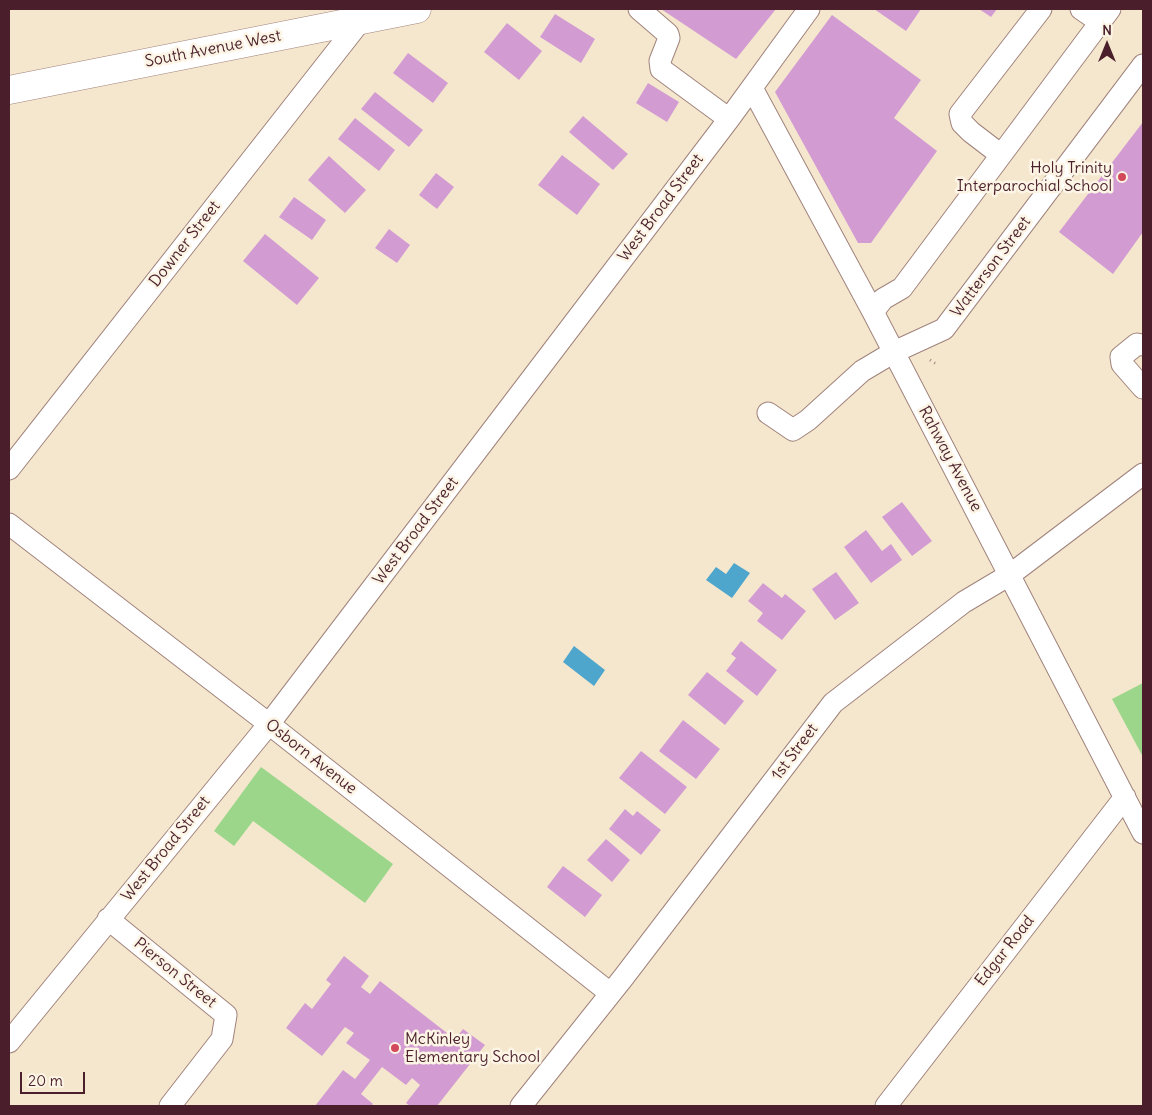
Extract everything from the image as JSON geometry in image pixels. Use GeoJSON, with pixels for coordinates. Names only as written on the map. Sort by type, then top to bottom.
{"type":"FeatureCollection","features":[{"type":"Feature","properties":{"kind":"main road","name":"South Avenue West"},"geometry":{"type":"LineString","coordinates":[[9,90],[417,9]]}},
{"type":"Feature","properties":{"kind":"street"},"geometry":{"type":"LineString","coordinates":[[638,9],[668,34],[660,61],[661,69],[729,118]]}},
{"type":"Feature","properties":{"kind":"street","name":"West Broad Street"},"geometry":{"type":"LineString","coordinates":[[9,1042],[269,724],[752,88],[809,9]]}},
{"type":"Feature","properties":{"kind":"street"},"geometry":{"type":"LineString","coordinates":[[1001,155],[971,132],[962,122],[960,114],[1042,9]]}},
{"type":"Feature","properties":{"kind":"street"},"geometry":{"type":"LineString","coordinates":[[873,312],[883,300],[902,288],[1105,16],[1081,9]]}},
{"type":"Feature","properties":{"kind":"street","name":"Downer Street"},"geometry":{"type":"LineString","coordinates":[[9,468],[362,19]]}},
{"type":"Feature","properties":{"kind":"street","name":"Watterson Street"},"geometry":{"type":"LineString","coordinates":[[768,413],[793,430],[808,420],[862,371],[894,352],[944,329],[1143,65]]}},
{"type":"Feature","properties":{"kind":"street","name":"Rahway Avenue"},"geometry":{"type":"LineString","coordinates":[[752,88],[1011,574],[1143,833]]}},
{"type":"Feature","properties":{"kind":"street"},"geometry":{"type":"LineString","coordinates":[[1143,345],[1136,344],[1121,357],[1122,364],[1143,388]]}},
{"type":"Feature","properties":{"kind":"street","name":"1st Street"},"geometry":{"type":"LineString","coordinates":[[521,1106],[833,703],[964,602],[1011,574],[1143,474]]}},
{"type":"Feature","properties":{"kind":"street","name":"Osborn Avenue"},"geometry":{"type":"LineString","coordinates":[[9,524],[269,724],[610,993]]}},
{"type":"Feature","properties":{"kind":"street","name":"Edgar Road"},"geometry":{"type":"LineString","coordinates":[[886,1106],[1125,796]]}},
{"type":"Feature","properties":{"kind":"street","name":"Pierson Street"},"geometry":{"type":"LineString","coordinates":[[108,919],[226,1015],[222,1038],[170,1106]]}},
{"type":"Feature","properties":{"kind":"path"},"geometry":{"type":"LineString","coordinates":[[925,356],[938,365]]}},
{"type":"Feature","properties":{"kind":"green space"},"geometry":{"type":"Polygon","coordinates":[[[1143,683],[1143,757],[1112,699],[1143,683]]]}},
{"type":"Feature","properties":{"kind":"green space"},"geometry":{"type":"Polygon","coordinates":[[[261,767],[393,864],[365,903],[253,821],[234,846],[214,831],[261,767]]]}},
{"type":"Feature","properties":{"kind":"water"},"geometry":{"type":"Polygon","coordinates":[[[734,563],[750,573],[732,598],[706,580],[716,567],[726,574],[734,563]]]}},
{"type":"Feature","properties":{"kind":"water"},"geometry":{"type":"Polygon","coordinates":[[[574,646],[605,670],[594,686],[563,662],[574,646]]]}},
{"type":"Feature","properties":{"kind":"building"},"geometry":{"type":"Polygon","coordinates":[[[661,9],[776,9],[736,59],[661,9]]]}},
{"type":"Feature","properties":{"kind":"building"},"geometry":{"type":"Polygon","coordinates":[[[874,9],[921,9],[906,31],[874,9]]]}},
{"type":"Feature","properties":{"kind":"building"},"geometry":{"type":"Polygon","coordinates":[[[979,9],[997,9],[991,17],[979,9]]]}},
{"type":"Feature","properties":{"kind":"building"},"geometry":{"type":"Polygon","coordinates":[[[555,14],[595,39],[581,63],[540,37],[555,14]]]}},
{"type":"Feature","properties":{"kind":"building"},"geometry":{"type":"Polygon","coordinates":[[[832,15],[921,80],[894,118],[937,151],[871,243],[858,243],[775,92],[832,15]]]}},
{"type":"Feature","properties":{"kind":"building"},"geometry":{"type":"Polygon","coordinates":[[[507,23],[542,51],[519,80],[484,52],[507,23]]]}},
{"type":"Feature","properties":{"kind":"building"},"geometry":{"type":"Polygon","coordinates":[[[408,53],[448,83],[433,103],[393,73],[408,53]]]}},
{"type":"Feature","properties":{"kind":"building"},"geometry":{"type":"Polygon","coordinates":[[[648,83],[679,102],[667,122],[636,103],[648,83]]]}},
{"type":"Feature","properties":{"kind":"building"},"geometry":{"type":"Polygon","coordinates":[[[375,92],[423,130],[409,147],[361,109],[375,92]]]}},
{"type":"Feature","properties":{"kind":"building"},"geometry":{"type":"Polygon","coordinates":[[[583,116],[628,154],[613,170],[569,132],[583,116]]]}},
{"type":"Feature","properties":{"kind":"building"},"geometry":{"type":"Polygon","coordinates":[[[355,118],[395,150],[379,171],[338,139],[355,118]]]}},
{"type":"Feature","properties":{"kind":"building","name":"Holy Trinity Interparochial School"},"geometry":{"type":"Polygon","coordinates":[[[1143,122],[1143,232],[1113,274],[1059,232],[1143,122]]]}},
{"type":"Feature","properties":{"kind":"building"},"geometry":{"type":"Polygon","coordinates":[[[562,155],[600,184],[577,215],[538,185],[562,155]]]}},
{"type":"Feature","properties":{"kind":"building"},"geometry":{"type":"Polygon","coordinates":[[[329,156],[366,190],[345,213],[308,180],[329,156]]]}},
{"type":"Feature","properties":{"kind":"building"},"geometry":{"type":"Polygon","coordinates":[[[436,173],[454,187],[437,209],[419,195],[436,173]]]}},
{"type":"Feature","properties":{"kind":"building"},"geometry":{"type":"Polygon","coordinates":[[[294,197],[326,220],[312,240],[279,217],[294,197]]]}},
{"type":"Feature","properties":{"kind":"building"},"geometry":{"type":"Polygon","coordinates":[[[389,229],[410,245],[397,263],[375,248],[389,229]]]}},
{"type":"Feature","properties":{"kind":"building"},"geometry":{"type":"Polygon","coordinates":[[[265,234],[319,278],[297,305],[243,261],[265,234]]]}},
{"type":"Feature","properties":{"kind":"building"},"geometry":{"type":"Polygon","coordinates":[[[902,502],[932,541],[912,556],[882,517],[902,502]]]}},
{"type":"Feature","properties":{"kind":"building"},"geometry":{"type":"Polygon","coordinates":[[[866,530],[882,551],[891,544],[902,560],[871,583],[844,547],[866,530]]]}},
{"type":"Feature","properties":{"kind":"building"},"geometry":{"type":"Polygon","coordinates":[[[836,572],[859,603],[835,620],[812,589],[836,572]]]}},
{"type":"Feature","properties":{"kind":"building"},"geometry":{"type":"Polygon","coordinates":[[[763,583],[782,598],[785,594],[806,611],[782,640],[757,621],[763,613],[748,601],[763,583]]]}},
{"type":"Feature","properties":{"kind":"building"},"geometry":{"type":"Polygon","coordinates":[[[741,641],[777,670],[757,696],[726,671],[736,658],[731,654],[741,641]]]}},
{"type":"Feature","properties":{"kind":"building"},"geometry":{"type":"Polygon","coordinates":[[[707,672],[744,701],[725,725],[688,695],[707,672]]]}},
{"type":"Feature","properties":{"kind":"building"},"geometry":{"type":"Polygon","coordinates":[[[683,720],[720,749],[696,779],[659,751],[683,720]]]}},
{"type":"Feature","properties":{"kind":"building"},"geometry":{"type":"Polygon","coordinates":[[[641,751],[687,787],[665,814],[619,778],[641,751]]]}},
{"type":"Feature","properties":{"kind":"building"},"geometry":{"type":"Polygon","coordinates":[[[625,809],[633,816],[637,811],[661,830],[641,855],[609,829],[625,809]]]}},
{"type":"Feature","properties":{"kind":"building"},"geometry":{"type":"Polygon","coordinates":[[[606,839],[630,860],[612,882],[587,860],[606,839]]]}},
{"type":"Feature","properties":{"kind":"building"},"geometry":{"type":"Polygon","coordinates":[[[563,866],[602,895],[585,917],[547,887],[563,866]]]}},
{"type":"Feature","properties":{"kind":"building","name":"McKinley Elementary School"},"geometry":{"type":"Polygon","coordinates":[[[344,956],[369,976],[361,987],[370,994],[380,981],[447,1033],[441,1041],[449,1047],[463,1029],[485,1045],[437,1106],[410,1106],[406,1103],[420,1085],[412,1078],[406,1085],[382,1067],[361,1094],[373,1104],[371,1106],[315,1106],[343,1070],[355,1079],[370,1060],[346,1043],[354,1033],[345,1027],[322,1056],[286,1028],[305,1003],[312,1009],[331,984],[326,980],[344,956]]]}},
{"type":"Feature","properties":{"kind":"place","name":"Holy Trinity Interparochial School"},"geometry":{"type":"Point","coordinates":[1122,177]}},
{"type":"Feature","properties":{"kind":"place","name":"McKinley Elementary School"},"geometry":{"type":"Point","coordinates":[395,1048]}}]}
